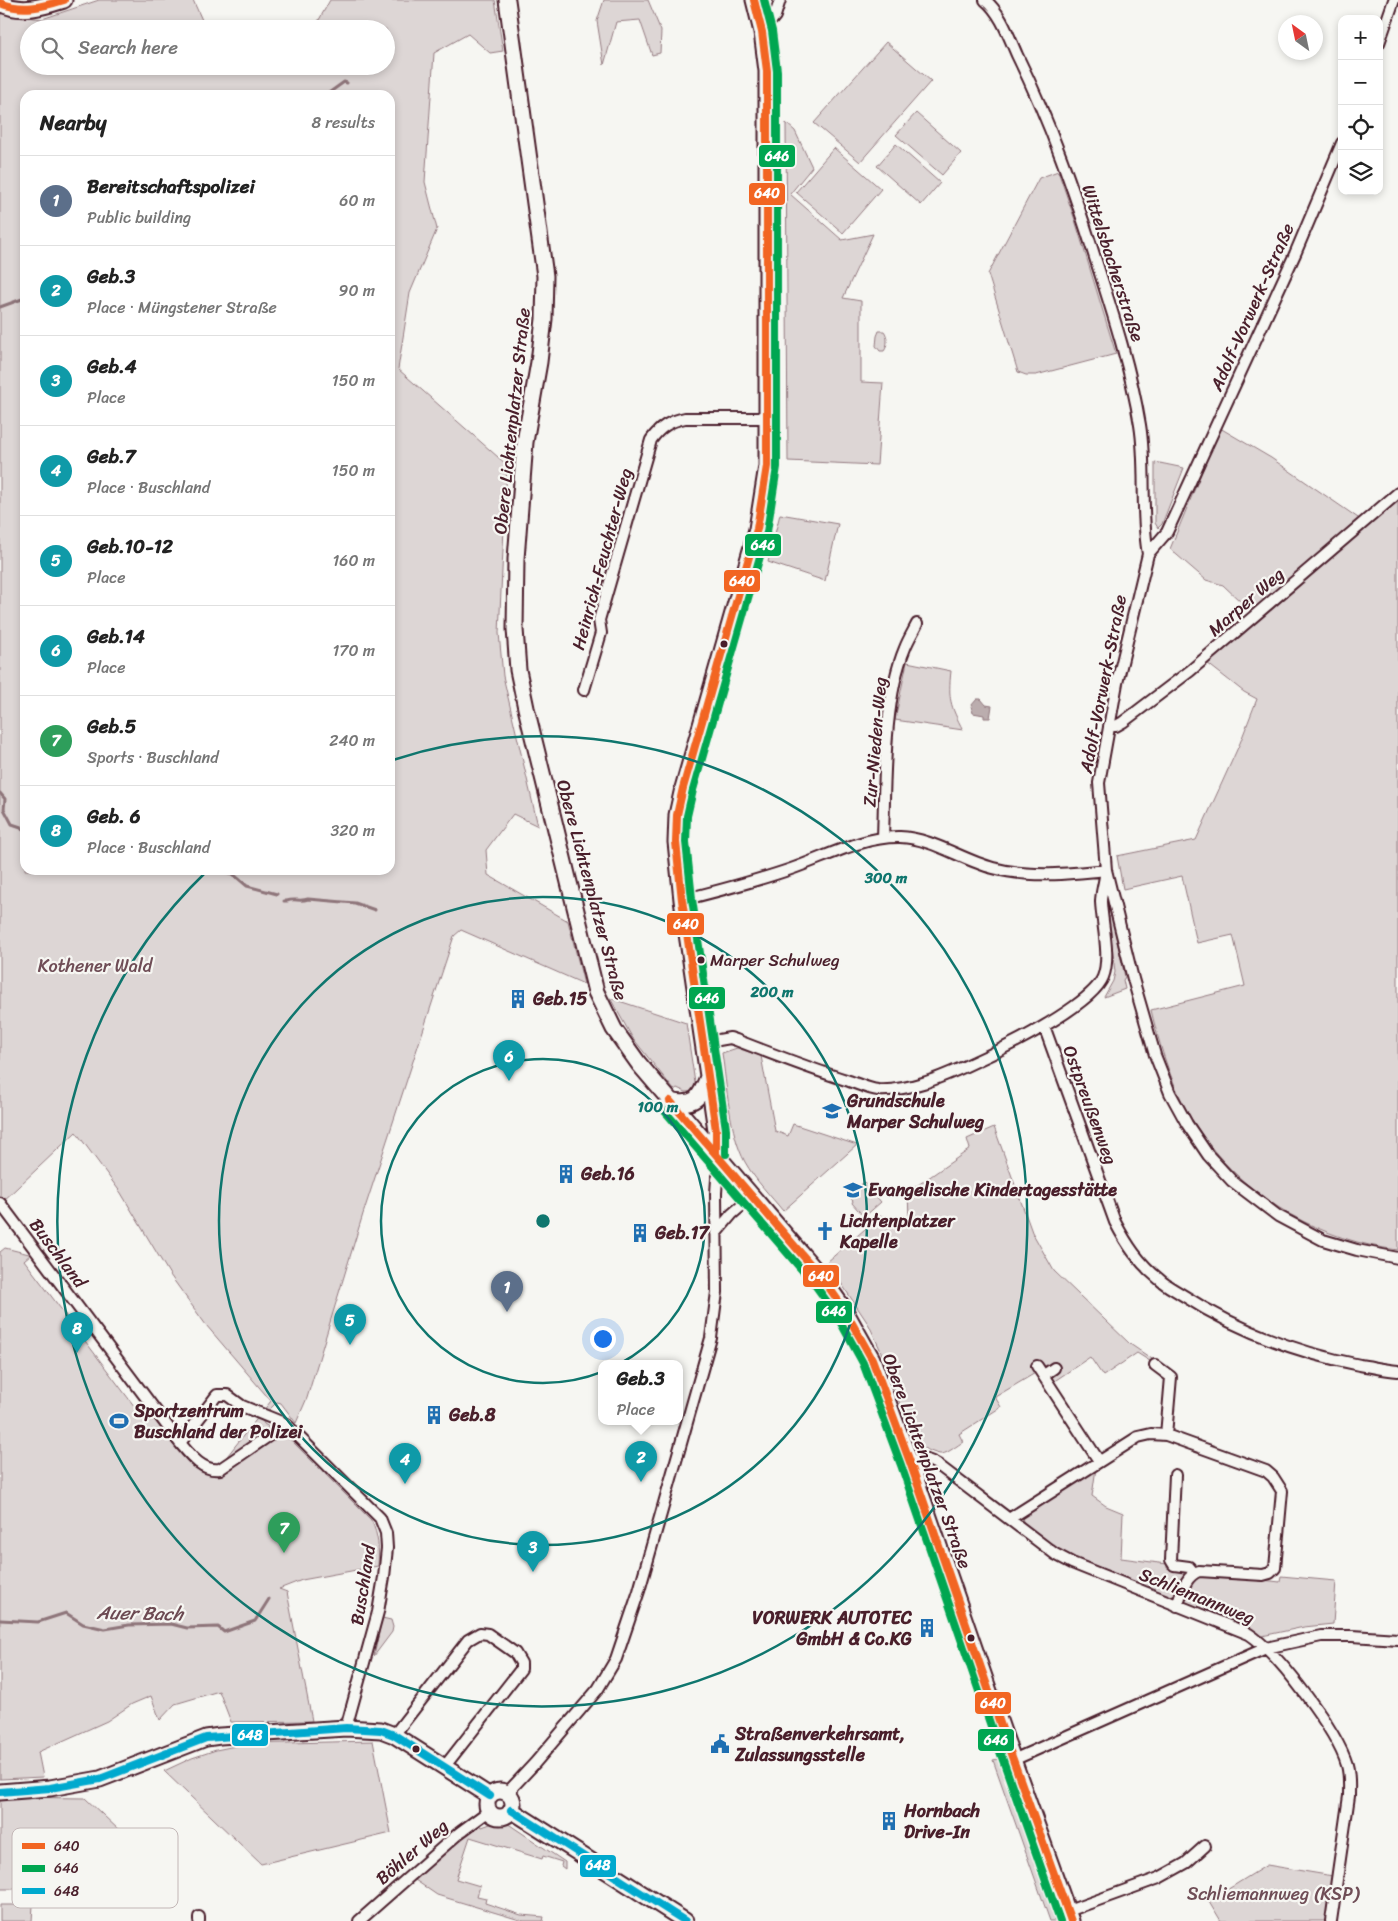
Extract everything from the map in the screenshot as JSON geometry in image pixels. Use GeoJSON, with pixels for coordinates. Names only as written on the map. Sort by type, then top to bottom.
{"type":"FeatureCollection","features":[{"type":"Feature","properties":{"kind":"main road"},"geometry":{"type":"LineString","coordinates":[[0,3],[19,9],[40,8],[64,0]]}},
{"type":"Feature","properties":{"kind":"main road","name":"Obere Lichtenplatzer Straße"},"geometry":{"type":"LineString","coordinates":[[507,0],[545,276],[544,319],[539,362],[525,442],[519,502],[515,629],[518,670],[597,994],[614,1029],[639,1064],[823,1279],[844,1309],[872,1359],[1070,1916]]}},
{"type":"Feature","properties":{"kind":"main road"},"geometry":{"type":"LineString","coordinates":[[720,1159],[682,900],[676,842],[677,815],[683,788],[757,529],[767,466],[767,71],[762,32],[754,0]]}},
{"type":"Feature","properties":{"kind":"main road"},"geometry":{"type":"LineString","coordinates":[[670,1101],[680,1103],[692,1102],[702,1092],[708,1077]]}},
{"type":"Feature","properties":{"kind":"main road"},"geometry":{"type":"LineString","coordinates":[[0,1792],[50,1788],[100,1780],[206,1738],[368,1728],[394,1735],[445,1766],[490,1803],[499,1816],[505,1815],[511,1810],[512,1801],[507,1793],[498,1791],[490,1803]]}},
{"type":"Feature","properties":{"kind":"main road"},"geometry":{"type":"LineString","coordinates":[[511,1810],[685,1921]]}},
{"type":"Feature","properties":{"kind":"street"},"geometry":{"type":"LineString","coordinates":[[762,32],[775,16],[780,0]]}},
{"type":"Feature","properties":{"kind":"street"},"geometry":{"type":"LineString","coordinates":[[1383,32],[1394,0]]}},
{"type":"Feature","properties":{"kind":"street","name":"Wittelsbacherstraße"},"geometry":{"type":"LineString","coordinates":[[990,2],[1036,94],[1056,140],[1122,342],[1141,428],[1144,474],[1144,529],[1148,554]]}},
{"type":"Feature","properties":{"kind":"street","name":"Adolf-Vorwerk-Straße"},"geometry":{"type":"LineString","coordinates":[[1339,150],[1294,254],[1167,532],[1148,554],[1116,683],[1099,783],[1106,870],[1133,979],[1155,1055],[1170,1093],[1183,1116],[1208,1155],[1232,1181],[1278,1216],[1323,1240],[1357,1250],[1398,1258]]}},
{"type":"Feature","properties":{"kind":"street","name":"Heinrich-Feuchter-Weg"},"geometry":{"type":"LineString","coordinates":[[584,690],[601,633],[599,620],[651,440],[656,432],[669,423],[685,418],[768,418]]}},
{"type":"Feature","properties":{"kind":"street","name":"Marper Weg"},"geometry":{"type":"LineString","coordinates":[[1109,726],[1116,726],[1123,722],[1190,671],[1398,493]]}},
{"type":"Feature","properties":{"kind":"street","name":"Zur-Nieden-Weg"},"geometry":{"type":"LineString","coordinates":[[883,838],[891,704],[905,647],[917,624]]}},
{"type":"Feature","properties":{"kind":"street"},"geometry":{"type":"LineString","coordinates":[[682,900],[784,872],[854,846],[883,838],[902,837],[922,841],[970,861],[1017,872],[1049,874],[1106,870],[1101,900],[1106,967],[1103,979],[1097,988],[1070,1009],[1044,1026],[984,1058],[931,1080],[906,1087],[878,1090],[806,1067],[730,1038],[702,1042]]}},
{"type":"Feature","properties":{"kind":"street","name":"Ostpreußenweg"},"geometry":{"type":"LineString","coordinates":[[1044,1026],[1115,1222],[1126,1244],[1141,1263],[1160,1281],[1188,1299],[1244,1328],[1301,1350],[1345,1362],[1398,1371]]}},
{"type":"Feature","properties":{"kind":"street"},"geometry":{"type":"LineString","coordinates":[[507,1793],[598,1689],[616,1659],[639,1591],[711,1338],[717,1292],[716,1193],[720,1159]]}},
{"type":"Feature","properties":{"kind":"street"},"geometry":{"type":"LineString","coordinates":[[716,1233],[732,1214],[752,1196]]}},
{"type":"Feature","properties":{"kind":"street","name":"Buschland"},"geometry":{"type":"LineString","coordinates":[[0,1203],[194,1459],[210,1470],[220,1469],[286,1424]]}},
{"type":"Feature","properties":{"kind":"street"},"geometry":{"type":"LineString","coordinates":[[1155,1365],[1171,1377],[1166,1435]]}},
{"type":"Feature","properties":{"kind":"street"},"geometry":{"type":"LineString","coordinates":[[1037,1366],[1099,1461]]}},
{"type":"Feature","properties":{"kind":"street"},"geometry":{"type":"LineString","coordinates":[[1044,1375],[1054,1368]]}},
{"type":"Feature","properties":{"kind":"street","name":"Buschland"},"geometry":{"type":"LineString","coordinates":[[180,1443],[217,1395],[227,1395],[242,1406],[286,1424],[380,1518],[386,1534],[386,1560],[378,1612],[346,1728]]}},
{"type":"Feature","properties":{"kind":"street"},"geometry":{"type":"LineString","coordinates":[[1009,1519],[1138,1437],[1150,1434],[1166,1435],[1260,1467],[1273,1477],[1282,1491],[1275,1568],[1270,1574],[1263,1575],[1199,1571],[1186,1581],[1178,1606]]}},
{"type":"Feature","properties":{"kind":"street","name":"Schliemannweg"},"geometry":{"type":"LineString","coordinates":[[910,1462],[918,1458],[929,1460],[1055,1554],[1248,1634],[1266,1648],[1325,1721],[1347,1764],[1349,1796],[1331,1921]]}},
{"type":"Feature","properties":{"kind":"street"},"geometry":{"type":"LineString","coordinates":[[1175,1475],[1171,1560],[1174,1565],[1189,1567],[1194,1573]]}},
{"type":"Feature","properties":{"kind":"street"},"geometry":{"type":"LineString","coordinates":[[394,1735],[468,1640],[480,1633],[488,1634],[515,1653],[521,1663],[521,1669],[445,1766]]}},
{"type":"Feature","properties":{"kind":"street"},"geometry":{"type":"LineString","coordinates":[[1013,1760],[1266,1648],[1321,1636],[1398,1639]]}},
{"type":"Feature","properties":{"kind":"street","name":"Böhler Weg"},"geometry":{"type":"LineString","coordinates":[[358,1921],[459,1833],[490,1803]]}},
{"type":"Feature","properties":{"kind":"street","name":"Obere Lichtenplatzer Straße"},"geometry":{"type":"LineString","coordinates":[[1070,1916],[1159,1878],[1186,1863],[1205,1846]]}},
{"type":"Feature","properties":{"kind":"green space","name":"Kothener Wald"},"geometry":{"type":"Polygon","coordinates":[[[99,0],[193,0],[202,20],[20,20],[20,75],[395,75],[395,20],[319,20],[330,0],[495,0],[503,51],[490,53],[468,34],[434,53],[425,182],[437,229],[410,293],[398,369],[507,465],[499,633],[503,676],[538,826],[513,814],[486,850],[488,875],[568,921],[584,984],[461,930],[454,936],[363,1214],[307,1398],[296,1423],[281,1403],[277,1402],[261,1418],[264,1424],[272,1429],[220,1465],[271,1401],[206,1325],[170,1275],[121,1193],[76,1132],[0,1204],[0,13],[42,19],[99,0]]]}},
{"type":"Feature","properties":{"kind":"green space"},"geometry":{"type":"Polygon","coordinates":[[[604,0],[648,0],[661,31],[660,53],[652,55],[640,20],[616,22],[604,65],[597,21],[604,0]]]}},
{"type":"Feature","properties":{"kind":"green space"},"geometry":{"type":"Polygon","coordinates":[[[886,42],[931,81],[860,162],[814,123],[886,42]]]}},
{"type":"Feature","properties":{"kind":"green space"},"geometry":{"type":"Polygon","coordinates":[[[916,113],[961,153],[942,175],[896,135],[916,113]]]}},
{"type":"Feature","properties":{"kind":"green space"},"geometry":{"type":"Polygon","coordinates":[[[786,123],[795,131],[812,167],[790,194],[842,240],[873,234],[843,298],[861,301],[861,382],[883,383],[877,465],[788,461],[786,123]]]}},
{"type":"Feature","properties":{"kind":"green space"},"geometry":{"type":"Polygon","coordinates":[[[896,144],[940,183],[921,205],[877,166],[896,144]]]}},
{"type":"Feature","properties":{"kind":"green space"},"geometry":{"type":"Polygon","coordinates":[[[834,148],[881,189],[843,233],[796,192],[834,148]]]}},
{"type":"Feature","properties":{"kind":"green space"},"geometry":{"type":"Polygon","coordinates":[[[1058,171],[1116,354],[1036,375],[1026,375],[1018,372],[988,274],[1039,178],[1058,171]]]}},
{"type":"Feature","properties":{"kind":"green space"},"geometry":{"type":"Polygon","coordinates":[[[879,331],[884,331],[887,338],[884,351],[880,351],[876,346],[879,331]]]}},
{"type":"Feature","properties":{"kind":"green space"},"geometry":{"type":"Polygon","coordinates":[[[1220,428],[1271,458],[1361,520],[1398,488],[1398,1250],[1343,1238],[1290,1214],[1266,1199],[1244,1181],[1223,1161],[1205,1139],[1179,1094],[1160,1044],[1151,1010],[1245,986],[1233,935],[1197,943],[1182,876],[1123,889],[1117,856],[1196,840],[1240,743],[1257,699],[1244,692],[1207,663],[1259,619],[1223,585],[1206,580],[1170,549],[1220,428]]]}},
{"type":"Feature","properties":{"kind":"green space"},"geometry":{"type":"Polygon","coordinates":[[[1155,462],[1184,468],[1162,524],[1158,528],[1155,523],[1155,462]]]}},
{"type":"Feature","properties":{"kind":"green space"},"geometry":{"type":"Polygon","coordinates":[[[780,514],[838,524],[825,581],[768,562],[780,514]]]}},
{"type":"Feature","properties":{"kind":"green space"},"geometry":{"type":"Polygon","coordinates":[[[907,662],[951,671],[951,702],[963,730],[895,720],[907,662]]]}},
{"type":"Feature","properties":{"kind":"green space"},"geometry":{"type":"Polygon","coordinates":[[[1110,916],[1125,977],[1123,980],[1125,989],[1104,997],[1113,981],[1115,972],[1110,916]]]}},
{"type":"Feature","properties":{"kind":"green space"},"geometry":{"type":"Polygon","coordinates":[[[610,998],[686,1023],[695,1083],[693,1091],[686,1092],[677,1088],[674,1090],[632,1037],[610,998]]]}},
{"type":"Feature","properties":{"kind":"green space"},"geometry":{"type":"Polygon","coordinates":[[[737,1048],[761,1056],[775,1131],[788,1136],[793,1124],[857,1145],[783,1211],[749,1169],[735,1137],[729,1109],[722,1053],[737,1048]]]}},
{"type":"Feature","properties":{"kind":"green space"},"geometry":{"type":"Polygon","coordinates":[[[994,1127],[1032,1232],[1054,1271],[1130,1344],[1155,1361],[1153,1363],[1137,1353],[1103,1376],[1090,1357],[1053,1382],[1051,1376],[1059,1369],[1055,1363],[1044,1367],[1039,1361],[1033,1365],[1037,1372],[995,1397],[1001,1407],[959,1434],[963,1442],[947,1452],[939,1454],[922,1447],[913,1440],[880,1349],[869,1325],[827,1262],[880,1216],[909,1219],[908,1192],[970,1149],[967,1139],[994,1127]]]}},
{"type":"Feature","properties":{"kind":"green space"},"geometry":{"type":"Polygon","coordinates":[[[864,1182],[881,1202],[864,1217],[852,1203],[853,1201],[849,1196],[864,1182]]]}},
{"type":"Feature","properties":{"kind":"green space"},"geometry":{"type":"Polygon","coordinates":[[[5,1248],[30,1255],[24,1260],[147,1423],[154,1419],[173,1445],[175,1443],[207,1471],[279,1433],[292,1441],[371,1520],[378,1543],[378,1566],[302,1580],[279,1589],[287,1592],[312,1721],[231,1722],[219,1691],[175,1704],[160,1720],[151,1696],[132,1704],[107,1721],[38,1752],[43,1777],[0,1779],[0,1252],[5,1248]]]}},
{"type":"Feature","properties":{"kind":"green space"},"geometry":{"type":"Polygon","coordinates":[[[1096,1468],[1092,1496],[1106,1506],[1123,1513],[1121,1558],[1167,1564],[1167,1568],[1187,1571],[1175,1599],[1068,1556],[1052,1546],[1023,1522],[1022,1516],[1096,1468]]]}},
{"type":"Feature","properties":{"kind":"green space"},"geometry":{"type":"Polygon","coordinates":[[[1210,1574],[1280,1582],[1281,1576],[1336,1581],[1333,1624],[1304,1627],[1262,1636],[1249,1628],[1184,1602],[1195,1579],[1210,1574]]]}},
{"type":"Feature","properties":{"kind":"green space"},"geometry":{"type":"Polygon","coordinates":[[[382,1618],[391,1620],[392,1632],[374,1656],[382,1618]]]}},
{"type":"Feature","properties":{"kind":"green space"},"geometry":{"type":"Polygon","coordinates":[[[373,1741],[391,1833],[261,1864],[164,1771],[192,1758],[216,1750],[245,1744],[373,1741]]]}},
{"type":"Feature","properties":{"kind":"green space"},"geometry":{"type":"Polygon","coordinates":[[[999,1759],[1056,1921],[1050,1921],[993,1760],[999,1759]]]}},
{"type":"Feature","properties":{"kind":"green space"},"geometry":{"type":"Polygon","coordinates":[[[0,1797],[85,1798],[117,1828],[12,1828],[12,1889],[0,1889],[0,1797]]]}},
{"type":"Feature","properties":{"kind":"green space"},"geometry":{"type":"Polygon","coordinates":[[[493,1823],[507,1823],[565,1862],[565,1869],[561,1866],[562,1862],[543,1856],[542,1859],[470,1837],[456,1879],[480,1886],[477,1896],[486,1898],[485,1903],[521,1915],[544,1917],[543,1921],[523,1921],[437,1895],[415,1880],[462,1837],[480,1824],[482,1827],[493,1823]]]}},
{"type":"Feature","properties":{"kind":"green space","name":"Schliemannweg (KSP)"},"geometry":{"type":"Polygon","coordinates":[[[1267,1865],[1333,1876],[1327,1921],[1221,1921],[1209,1901],[1267,1865]]]}},
{"type":"Feature","properties":{"kind":"green space"},"geometry":{"type":"Polygon","coordinates":[[[0,1905],[12,1905],[12,1908],[33,1908],[32,1921],[0,1921],[0,1905]]]}},
{"type":"Feature","properties":{"kind":"shaded area"},"geometry":{"type":"Polygon","coordinates":[[[977,699],[981,699],[986,705],[992,706],[990,718],[984,718],[984,715],[973,713],[971,706],[977,699]]]}},
{"type":"Feature","properties":{"kind":"waterway"},"geometry":{"type":"LineString","coordinates":[[333,90],[344,82],[347,83]]}},
{"type":"Feature","properties":{"kind":"waterway"},"geometry":{"type":"LineString","coordinates":[[0,307],[20,300]]}},
{"type":"Feature","properties":{"kind":"waterway"},"geometry":{"type":"LineString","coordinates":[[0,793],[5,799],[4,809],[12,824],[20,827]]}},
{"type":"Feature","properties":{"kind":"waterway"},"geometry":{"type":"LineString","coordinates":[[234,875],[247,886],[277,894]]}},
{"type":"Feature","properties":{"kind":"waterway"},"geometry":{"type":"LineString","coordinates":[[284,901],[308,899],[355,903],[375,910]]}},
{"type":"Feature","properties":{"kind":"waterway","name":"Auer Bach"},"geometry":{"type":"LineString","coordinates":[[0,1620],[38,1622],[66,1613],[83,1624],[105,1629],[129,1625],[171,1624],[187,1628],[218,1627],[224,1632],[255,1621],[269,1599]]}},
{"type":"Feature","properties":{"kind":"transit line","name":"640"},"geometry":{"type":"LineString","coordinates":[[0,3],[24,8],[48,5],[64,0]]}},
{"type":"Feature","properties":{"kind":"transit line","name":"640"},"geometry":{"type":"LineString","coordinates":[[716,1154],[716,1130],[682,900],[676,842],[677,815],[683,788],[757,529],[767,466],[767,71],[762,32],[754,0]]}},
{"type":"Feature","properties":{"kind":"transit line","name":"646"},"geometry":{"type":"LineString","coordinates":[[726,1154],[726,1129],[692,899],[686,842],[687,816],[693,790],[767,532],[777,467],[777,71],[772,31],[764,0]]}},
{"type":"Feature","properties":{"kind":"transit line","name":"640"},"geometry":{"type":"LineString","coordinates":[[670,1101],[823,1279],[844,1309],[872,1359],[1071,1921]]}},
{"type":"Feature","properties":{"kind":"transit line","name":"646"},"geometry":{"type":"LineString","coordinates":[[662,1108],[815,1285],[836,1314],[863,1363],[901,1465],[1060,1921]]}},
{"type":"Feature","properties":{"kind":"transit line","name":"648"},"geometry":{"type":"LineString","coordinates":[[0,1792],[50,1788],[100,1779],[206,1738],[346,1728],[381,1730],[394,1735],[490,1796]]}},
{"type":"Feature","properties":{"kind":"transit line","name":"648"},"geometry":{"type":"LineString","coordinates":[[511,1810],[685,1921]]}},
{"type":"Feature","properties":{"kind":"place","name":"Marper Schulweg"},"geometry":{"type":"Point","coordinates":[701,960]}},
{"type":"Feature","properties":{"kind":"place","name":"Geb.15"},"geometry":{"type":"Point","coordinates":[518,999]}},
{"type":"Feature","properties":{"kind":"place","name":"Geb.14"},"geometry":{"type":"Point","coordinates":[509,1081]}},
{"type":"Feature","properties":{"kind":"place","name":"Grundschule Marper Schulweg"},"geometry":{"type":"Point","coordinates":[832,1111]}},
{"type":"Feature","properties":{"kind":"place","name":"Geb.16"},"geometry":{"type":"Point","coordinates":[566,1174]}},
{"type":"Feature","properties":{"kind":"place","name":"Evangelische Kindertagesstätte"},"geometry":{"type":"Point","coordinates":[853,1190]}},
{"type":"Feature","properties":{"kind":"place","name":"Lichtenplatzer Kapelle"},"geometry":{"type":"Point","coordinates":[825,1231]}},
{"type":"Feature","properties":{"kind":"place","name":"Geb.17"},"geometry":{"type":"Point","coordinates":[640,1233]}},
{"type":"Feature","properties":{"kind":"place","name":"Bereitschaftspolizei"},"geometry":{"type":"Point","coordinates":[507,1312]}},
{"type":"Feature","properties":{"kind":"place","name":"Geb.10-12"},"geometry":{"type":"Point","coordinates":[350,1345]}},
{"type":"Feature","properties":{"kind":"place","name":"Geb. 6"},"geometry":{"type":"Point","coordinates":[77,1353]}},
{"type":"Feature","properties":{"kind":"place","name":"Geb.8"},"geometry":{"type":"Point","coordinates":[434,1415]}},
{"type":"Feature","properties":{"kind":"place","name":"Sportzentrum Buschland der Polizei"},"geometry":{"type":"Point","coordinates":[119,1421]}},
{"type":"Feature","properties":{"kind":"place","name":"Geb.3"},"geometry":{"type":"Point","coordinates":[641,1482]}},
{"type":"Feature","properties":{"kind":"place","name":"Geb.7"},"geometry":{"type":"Point","coordinates":[405,1484]}},
{"type":"Feature","properties":{"kind":"place","name":"Geb.5"},"geometry":{"type":"Point","coordinates":[284,1553]}},
{"type":"Feature","properties":{"kind":"place","name":"Geb.4"},"geometry":{"type":"Point","coordinates":[533,1572]}},
{"type":"Feature","properties":{"kind":"place","name":"VORWERK AUTOTEC GmbH & Co.KG"},"geometry":{"type":"Point","coordinates":[927,1628]}},
{"type":"Feature","properties":{"kind":"place","name":"Straßenverkehrsamt, Zulassungsstelle"},"geometry":{"type":"Point","coordinates":[720,1744]}},
{"type":"Feature","properties":{"kind":"place","name":"Hornbach Drive-In"},"geometry":{"type":"Point","coordinates":[889,1821]}}]}
